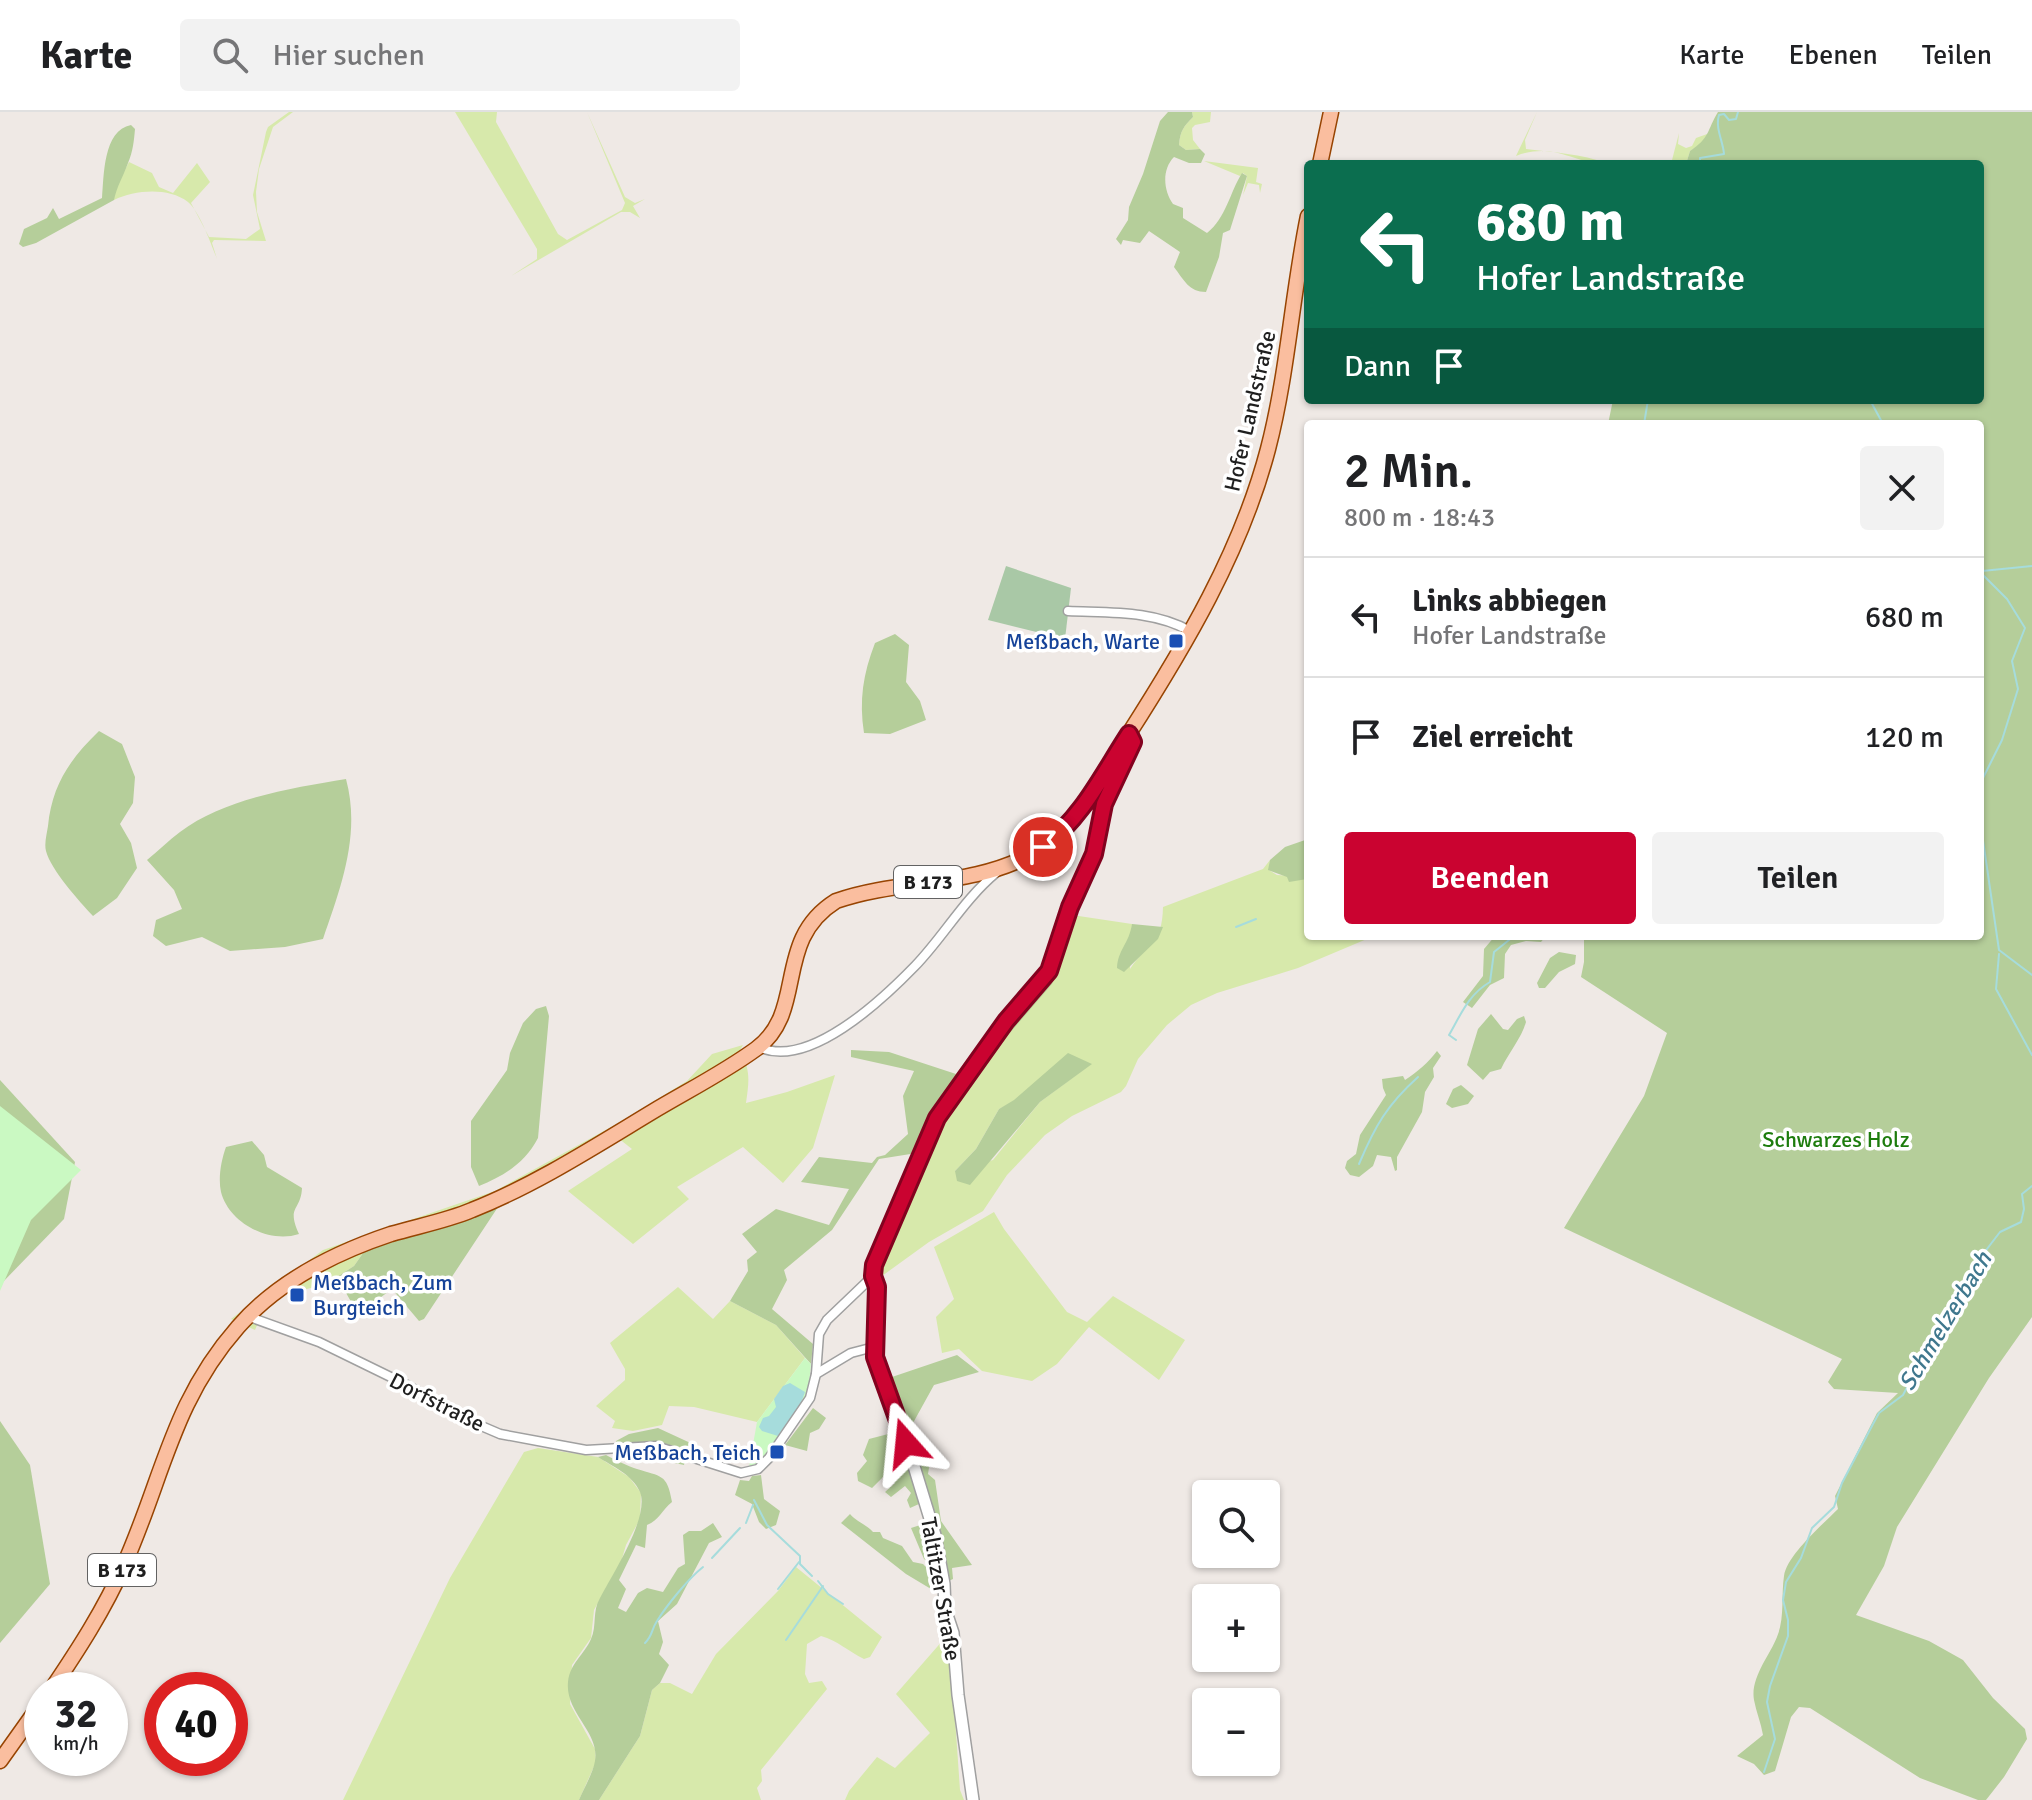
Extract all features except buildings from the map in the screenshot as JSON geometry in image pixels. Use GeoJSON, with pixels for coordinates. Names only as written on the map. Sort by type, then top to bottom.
{"type":"FeatureCollection","features":[{"type":"Feature","properties":{"kind":"main road"},"geometry":{"type":"LineString","coordinates":[[1321,160],[1331,112]]}},
{"type":"Feature","properties":{"kind":"main road","name":"Hofer Landstraße"},"geometry":{"type":"LineString","coordinates":[[759,1047],[781,1016],[802,936],[825,908],[849,897],[1003,868],[1031,855],[1060,835],[1094,791],[1190,631],[1238,538],[1268,450],[1287,362],[1304,247]]}},
{"type":"Feature","properties":{"kind":"main road","name":"B 173"},"geometry":{"type":"LineString","coordinates":[[63,1672],[90,1631],[124,1565],[185,1404],[212,1360],[247,1316],[315,1266],[363,1244],[471,1210],[509,1193],[617,1133],[759,1047]]}},
{"type":"Feature","properties":{"kind":"main road"},"geometry":{"type":"LineString","coordinates":[[0,1761],[24,1727]]}},
{"type":"Feature","properties":{"kind":"street"},"geometry":{"type":"LineString","coordinates":[[1068,611],[1156,616],[1190,631]]}},
{"type":"Feature","properties":{"kind":"street","name":"Taltitzer Straße"},"geometry":{"type":"LineString","coordinates":[[973,1800],[958,1695],[953,1633],[945,1609],[935,1535],[899,1417],[875,1357],[877,1287],[873,1276],[874,1265],[937,1118],[1006,1021],[1049,971],[1070,907],[1094,854],[1104,804],[1133,742],[1129,734]]}},
{"type":"Feature","properties":{"kind":"street","name":"Hofer Landstraße"},"geometry":{"type":"LineString","coordinates":[[759,1047],[786,1054],[823,1041],[846,1025],[916,965],[963,905],[1003,868]]}},
{"type":"Feature","properties":{"kind":"street","name":"Dorfstraße"},"geometry":{"type":"LineString","coordinates":[[247,1316],[319,1342],[407,1385],[465,1419],[500,1434],[586,1450],[656,1446],[741,1473],[758,1469],[769,1458],[810,1398],[816,1374],[819,1334],[827,1320],[873,1276]]}},
{"type":"Feature","properties":{"kind":"street"},"geometry":{"type":"LineString","coordinates":[[816,1374],[851,1353],[874,1347]]}},
{"type":"Feature","properties":{"kind":"green space"},"geometry":{"type":"Polygon","coordinates":[[[293,112],[273,127],[259,169],[257,212],[266,241],[214,240],[212,243],[217,259],[206,230],[209,237],[246,239],[260,229],[253,195],[266,132],[268,127],[293,112]]]}},
{"type":"Feature","properties":{"kind":"green space"},"geometry":{"type":"Polygon","coordinates":[[[455,112],[497,112],[496,122],[558,234],[567,240],[622,210],[625,203],[587,112],[625,197],[635,203],[645,199],[633,206],[640,218],[630,212],[621,212],[511,276],[537,259],[537,249],[455,112]]]}},
{"type":"Feature","properties":{"kind":"green space"},"geometry":{"type":"Polygon","coordinates":[[[1168,112],[1192,112],[1193,117],[1183,129],[1179,145],[1186,150],[1200,149],[1205,154],[1201,163],[1189,163],[1174,157],[1167,167],[1167,192],[1173,204],[1183,208],[1183,218],[1207,233],[1223,212],[1242,173],[1247,176],[1230,230],[1223,233],[1219,257],[1206,292],[1195,290],[1187,284],[1174,267],[1180,252],[1149,231],[1140,243],[1123,240],[1121,245],[1116,239],[1128,220],[1129,207],[1160,121],[1168,112]]]}},
{"type":"Feature","properties":{"kind":"green space"},"geometry":{"type":"Polygon","coordinates":[[[1192,112],[1211,112],[1210,122],[1192,128],[1193,140],[1200,149],[1186,150],[1179,145],[1183,129],[1193,117],[1192,112]]]}},
{"type":"Feature","properties":{"kind":"green space"},"geometry":{"type":"Polygon","coordinates":[[[1537,112],[1525,140],[1526,149],[1542,151],[1516,156],[1537,112]]]}},
{"type":"Feature","properties":{"kind":"green space","name":"Schwarzes Holz"},"geometry":{"type":"Polygon","coordinates":[[[1718,112],[2032,112],[2032,1317],[1989,1378],[1897,1527],[1884,1566],[1856,1615],[1929,1641],[1963,1660],[1993,1698],[2025,1729],[2027,1739],[1986,1800],[1978,1800],[1920,1778],[1810,1708],[1799,1707],[1791,1717],[1775,1771],[1764,1775],[1754,1764],[1737,1756],[1763,1735],[1755,1704],[1755,1683],[1779,1630],[1787,1568],[1806,1540],[1838,1509],[1835,1496],[1877,1413],[1898,1393],[1834,1389],[1828,1382],[1842,1359],[1564,1228],[1644,1096],[1667,1033],[1581,977],[1584,940],[1984,940],[1984,420],[1609,420],[1612,404],[1984,404],[1984,160],[1687,160],[1690,151],[1705,138],[1718,112]]]}},
{"type":"Feature","properties":{"kind":"green space"},"geometry":{"type":"Polygon","coordinates":[[[131,125],[135,129],[130,159],[114,200],[36,243],[23,247],[19,244],[24,229],[47,218],[53,208],[59,219],[102,198],[110,144],[115,135],[131,125]]]}},
{"type":"Feature","properties":{"kind":"green space"},"geometry":{"type":"Polygon","coordinates":[[[1679,133],[1678,144],[1686,148],[1692,146],[1696,138],[1710,133],[1690,151],[1687,160],[1672,160],[1679,133]]]}},
{"type":"Feature","properties":{"kind":"green space"},"geometry":{"type":"Polygon","coordinates":[[[1555,152],[1594,160],[1581,160],[1555,152]]]}},
{"type":"Feature","properties":{"kind":"green space"},"geometry":{"type":"Polygon","coordinates":[[[1204,161],[1258,168],[1256,182],[1262,184],[1260,193],[1259,185],[1248,183],[1243,195],[1247,176],[1204,161]]]}},
{"type":"Feature","properties":{"kind":"green space"},"geometry":{"type":"Polygon","coordinates":[[[129,162],[152,173],[159,187],[173,193],[197,163],[210,182],[191,203],[195,210],[188,202],[171,194],[141,192],[114,200],[114,191],[129,162]]]}},
{"type":"Feature","properties":{"kind":"green space"},"geometry":{"type":"Polygon","coordinates":[[[1006,566],[1071,588],[1065,639],[988,620],[1006,566]]]}},
{"type":"Feature","properties":{"kind":"green space"},"geometry":{"type":"Polygon","coordinates":[[[895,634],[909,645],[906,682],[920,701],[926,720],[890,734],[864,733],[862,698],[871,654],[875,643],[895,634]]]}},
{"type":"Feature","properties":{"kind":"green space"},"geometry":{"type":"Polygon","coordinates":[[[99,731],[122,744],[135,777],[133,803],[120,824],[131,843],[137,868],[117,898],[93,916],[59,876],[45,845],[58,785],[79,752],[99,731]]]}},
{"type":"Feature","properties":{"kind":"green space"},"geometry":{"type":"Polygon","coordinates":[[[346,779],[350,800],[350,840],[342,880],[323,939],[285,947],[230,951],[202,937],[166,946],[153,936],[156,920],[182,909],[174,890],[147,860],[172,838],[198,820],[238,803],[346,779]]]}},
{"type":"Feature","properties":{"kind":"green space"},"geometry":{"type":"Polygon","coordinates":[[[1304,840],[1304,880],[1289,882],[1287,877],[1268,870],[1270,860],[1285,847],[1304,840]]]}},
{"type":"Feature","properties":{"kind":"green space"},"geometry":{"type":"Polygon","coordinates":[[[1270,860],[1269,870],[1277,875],[1304,877],[1304,940],[1364,940],[1298,968],[1217,993],[1191,1005],[1167,1025],[1138,1059],[1121,1092],[1072,1116],[1045,1135],[1007,1175],[983,1211],[929,1242],[882,1276],[880,1256],[923,1152],[966,1084],[1066,946],[1062,941],[1072,915],[1132,924],[1130,969],[1157,936],[1163,907],[1263,869],[1270,860]],[[1091,1064],[999,1109],[976,1149],[955,1171],[993,1160],[1040,1102],[1091,1064]]]}},
{"type":"Feature","properties":{"kind":"green space"},"geometry":{"type":"Polygon","coordinates":[[[1132,924],[1163,927],[1158,939],[1124,972],[1117,968],[1118,961],[1132,924]]]}},
{"type":"Feature","properties":{"kind":"green space"},"geometry":{"type":"Polygon","coordinates":[[[1056,939],[1066,946],[1052,984],[966,1084],[923,1152],[879,1159],[832,1230],[784,1270],[787,1280],[772,1309],[813,1344],[811,1364],[776,1325],[730,1301],[748,1271],[747,1260],[757,1252],[742,1234],[776,1209],[829,1225],[849,1189],[801,1182],[819,1157],[872,1163],[908,1134],[903,1096],[914,1071],[851,1057],[851,1050],[889,1052],[956,1074],[1003,1013],[1041,974],[1056,939]]]}},
{"type":"Feature","properties":{"kind":"green space"},"geometry":{"type":"Polygon","coordinates":[[[1492,940],[1543,940],[1511,945],[1505,954],[1504,978],[1490,985],[1472,1008],[1463,1002],[1483,976],[1484,949],[1492,940]]]}},
{"type":"Feature","properties":{"kind":"green space"},"geometry":{"type":"Polygon","coordinates":[[[1559,952],[1576,955],[1575,964],[1559,972],[1545,988],[1539,988],[1537,983],[1550,958],[1559,952]]]}},
{"type":"Feature","properties":{"kind":"green space"},"geometry":{"type":"Polygon","coordinates":[[[546,1006],[549,1016],[538,1138],[527,1155],[513,1168],[479,1186],[471,1167],[471,1121],[507,1070],[510,1053],[523,1023],[536,1009],[546,1006]]]}},
{"type":"Feature","properties":{"kind":"green space"},"geometry":{"type":"Polygon","coordinates":[[[1491,1014],[1503,1029],[1508,1030],[1524,1016],[1526,1022],[1501,1069],[1490,1072],[1483,1080],[1467,1065],[1478,1029],[1491,1014]]]}},
{"type":"Feature","properties":{"kind":"green space"},"geometry":{"type":"Polygon","coordinates":[[[743,1045],[740,1050],[748,1076],[746,1103],[835,1075],[813,1148],[783,1183],[743,1147],[677,1187],[689,1199],[633,1244],[568,1191],[632,1149],[618,1138],[500,1204],[368,1246],[354,1266],[337,1277],[315,1287],[278,1296],[264,1309],[255,1330],[231,1319],[323,1250],[495,1191],[687,1081],[712,1054],[743,1045]]]}},
{"type":"Feature","properties":{"kind":"green space"},"geometry":{"type":"Polygon","coordinates":[[[1437,1051],[1441,1056],[1433,1068],[1434,1077],[1425,1092],[1422,1112],[1397,1157],[1397,1170],[1391,1157],[1377,1155],[1373,1166],[1359,1177],[1350,1175],[1345,1168],[1347,1161],[1356,1154],[1360,1135],[1386,1095],[1382,1079],[1403,1076],[1405,1080],[1437,1051]]]}},
{"type":"Feature","properties":{"kind":"green space"},"geometry":{"type":"Polygon","coordinates":[[[1068,1053],[1092,1064],[1040,1102],[970,1185],[957,1181],[955,1171],[976,1149],[999,1109],[1014,1100],[1068,1053]]]}},
{"type":"Feature","properties":{"kind":"green space"},"geometry":{"type":"Polygon","coordinates":[[[0,1080],[75,1162],[64,1219],[0,1285],[0,1080]]]}},
{"type":"Feature","properties":{"kind":"green space"},"geometry":{"type":"Polygon","coordinates":[[[1461,1085],[1474,1096],[1468,1104],[1452,1108],[1446,1104],[1453,1089],[1461,1085]]]}},
{"type":"Feature","properties":{"kind":"green space"},"geometry":{"type":"Polygon","coordinates":[[[0,1106],[81,1170],[31,1220],[0,1291],[0,1106]]]}},
{"type":"Feature","properties":{"kind":"green space"},"geometry":{"type":"Polygon","coordinates":[[[252,1141],[264,1155],[267,1167],[302,1188],[294,1213],[299,1234],[275,1236],[263,1233],[241,1222],[225,1203],[220,1181],[226,1147],[252,1141]]]}},
{"type":"Feature","properties":{"kind":"green space"},"geometry":{"type":"Polygon","coordinates":[[[500,1204],[424,1319],[419,1321],[392,1289],[358,1314],[337,1277],[354,1266],[368,1246],[500,1204]]]}},
{"type":"Feature","properties":{"kind":"green space"},"geometry":{"type":"Polygon","coordinates":[[[994,1212],[1067,1312],[1087,1322],[1113,1296],[1185,1340],[1159,1380],[1089,1327],[1057,1364],[1032,1381],[982,1371],[959,1349],[942,1353],[936,1317],[954,1299],[934,1247],[994,1212]]]}},
{"type":"Feature","properties":{"kind":"green space"},"geometry":{"type":"Polygon","coordinates":[[[678,1287],[713,1319],[730,1301],[776,1325],[805,1358],[757,1422],[694,1407],[669,1406],[662,1425],[633,1431],[612,1428],[615,1421],[596,1406],[625,1380],[625,1369],[610,1343],[678,1287]]]}},
{"type":"Feature","properties":{"kind":"green space"},"geometry":{"type":"Polygon","coordinates":[[[957,1355],[979,1372],[934,1385],[913,1423],[918,1452],[930,1461],[928,1474],[935,1480],[941,1521],[972,1565],[952,1568],[953,1579],[931,1589],[906,1574],[841,1523],[850,1514],[873,1532],[880,1532],[883,1538],[902,1546],[913,1562],[923,1564],[935,1576],[936,1567],[924,1559],[911,1528],[936,1520],[928,1500],[910,1508],[907,1500],[911,1493],[905,1486],[891,1497],[885,1492],[895,1483],[885,1475],[872,1488],[858,1481],[857,1473],[867,1461],[863,1455],[869,1439],[896,1432],[880,1395],[892,1377],[957,1355]]]}},
{"type":"Feature","properties":{"kind":"green space"},"geometry":{"type":"Polygon","coordinates":[[[805,1358],[811,1364],[805,1397],[761,1461],[749,1467],[757,1422],[805,1358]]]}},
{"type":"Feature","properties":{"kind":"green space"},"geometry":{"type":"Polygon","coordinates":[[[813,1408],[826,1418],[819,1429],[810,1433],[807,1451],[785,1445],[813,1408]]]}},
{"type":"Feature","properties":{"kind":"green space"},"geometry":{"type":"Polygon","coordinates":[[[0,1421],[30,1465],[50,1584],[0,1643],[0,1421]]]}},
{"type":"Feature","properties":{"kind":"green space"},"geometry":{"type":"Polygon","coordinates":[[[658,1428],[697,1446],[695,1454],[687,1452],[684,1465],[615,1450],[616,1441],[629,1434],[658,1428]]]}},
{"type":"Feature","properties":{"kind":"green space"},"geometry":{"type":"Polygon","coordinates":[[[538,1448],[598,1457],[629,1477],[641,1493],[640,1519],[621,1562],[594,1610],[591,1638],[572,1665],[570,1704],[595,1749],[596,1762],[579,1800],[343,1800],[450,1578],[524,1452],[538,1448]]]}},
{"type":"Feature","properties":{"kind":"green space"},"geometry":{"type":"Polygon","coordinates":[[[606,1455],[662,1478],[668,1486],[672,1502],[647,1525],[645,1548],[636,1545],[619,1580],[626,1589],[618,1608],[626,1612],[638,1593],[647,1588],[663,1592],[678,1568],[685,1564],[683,1535],[689,1531],[701,1531],[713,1523],[722,1537],[709,1543],[677,1604],[658,1621],[663,1642],[659,1654],[669,1665],[660,1683],[652,1690],[640,1736],[599,1800],[579,1800],[594,1766],[595,1751],[572,1703],[569,1675],[591,1639],[598,1603],[628,1546],[642,1503],[637,1486],[598,1457],[606,1455]]]}},
{"type":"Feature","properties":{"kind":"green space"},"geometry":{"type":"Polygon","coordinates":[[[761,1475],[764,1499],[780,1511],[776,1525],[766,1529],[759,1522],[752,1504],[735,1495],[740,1480],[749,1481],[752,1476],[761,1475]]]}},
{"type":"Feature","properties":{"kind":"green space"},"geometry":{"type":"Polygon","coordinates":[[[796,1567],[882,1637],[870,1657],[864,1659],[821,1636],[807,1644],[805,1674],[809,1683],[822,1681],[827,1689],[761,1770],[762,1781],[757,1788],[761,1800],[599,1800],[640,1736],[652,1690],[660,1683],[670,1683],[692,1694],[716,1654],[778,1591],[796,1567]]]}},
{"type":"Feature","properties":{"kind":"green space"},"geometry":{"type":"Polygon","coordinates":[[[944,1639],[950,1646],[960,1790],[964,1800],[845,1800],[877,1757],[895,1768],[930,1733],[896,1694],[944,1639]]]}},
{"type":"Feature","properties":{"kind":"water"},"geometry":{"type":"Polygon","coordinates":[[[790,1383],[805,1392],[801,1403],[778,1436],[762,1431],[759,1427],[763,1418],[776,1407],[774,1399],[783,1386],[790,1383]]]}},
{"type":"Feature","properties":{"kind":"waterway"},"geometry":{"type":"LineString","coordinates":[[1700,160],[1724,154],[1719,115],[1724,114],[1729,120],[1736,119],[1738,112]]}},
{"type":"Feature","properties":{"kind":"waterway"},"geometry":{"type":"LineString","coordinates":[[1645,420],[1647,404]]}},
{"type":"Feature","properties":{"kind":"waterway"},"geometry":{"type":"LineString","coordinates":[[1872,404],[1881,420]]}},
{"type":"Feature","properties":{"kind":"waterway"},"geometry":{"type":"LineString","coordinates":[[1984,571],[2032,566]]}},
{"type":"Feature","properties":{"kind":"waterway"},"geometry":{"type":"LineString","coordinates":[[1984,576],[2007,599],[2025,628],[2012,661],[2018,689],[2002,740],[1984,776]]}},
{"type":"Feature","properties":{"kind":"waterway"},"geometry":{"type":"LineString","coordinates":[[1984,847],[1999,950],[2032,975]]}},
{"type":"Feature","properties":{"kind":"waterway"},"geometry":{"type":"LineString","coordinates":[[1236,927],[1256,919]]}},
{"type":"Feature","properties":{"kind":"waterway"},"geometry":{"type":"LineString","coordinates":[[1456,1040],[1449,1035],[1471,999],[1490,982],[1494,952],[1509,940]]}},
{"type":"Feature","properties":{"kind":"waterway","name":"Schmelzerbach"},"geometry":{"type":"LineString","coordinates":[[1999,954],[1996,989],[2032,1055]]}},
{"type":"Feature","properties":{"kind":"waterway"},"geometry":{"type":"LineString","coordinates":[[1359,1164],[1383,1117],[1418,1077]]}},
{"type":"Feature","properties":{"kind":"waterway","name":"Schmelzerbach"},"geometry":{"type":"LineString","coordinates":[[1764,1772],[1775,1739],[1767,1702],[1788,1636],[1783,1600],[1786,1582],[1801,1558],[1812,1528],[1834,1507],[1842,1483],[1879,1413],[1903,1395],[1967,1275],[2000,1232],[2021,1222],[2024,1209],[2022,1194],[2032,1186]]}},
{"type":"Feature","properties":{"kind":"waterway"},"geometry":{"type":"LineString","coordinates":[[754,1500],[767,1525],[800,1556],[800,1564],[812,1576]]}},
{"type":"Feature","properties":{"kind":"waterway"},"geometry":{"type":"LineString","coordinates":[[746,1523],[753,1505]]}},
{"type":"Feature","properties":{"kind":"waterway"},"geometry":{"type":"LineString","coordinates":[[712,1558],[740,1528]]}},
{"type":"Feature","properties":{"kind":"waterway"},"geometry":{"type":"LineString","coordinates":[[778,1589],[799,1562]]}},
{"type":"Feature","properties":{"kind":"waterway"},"geometry":{"type":"LineString","coordinates":[[645,1643],[666,1608],[703,1567]]}},
{"type":"Feature","properties":{"kind":"waterway"},"geometry":{"type":"LineString","coordinates":[[818,1581],[828,1594],[843,1604]]}},
{"type":"Feature","properties":{"kind":"waterway"},"geometry":{"type":"LineString","coordinates":[[786,1640],[823,1586]]}},
{"type":"Feature","properties":{"kind":"place","name":"Meßbach, Warte"},"geometry":{"type":"Point","coordinates":[1176,641]}},
{"type":"Feature","properties":{"kind":"place","name":"Meßbach, Zum Burgteich"},"geometry":{"type":"Point","coordinates":[297,1295]}},
{"type":"Feature","properties":{"kind":"place","name":"Meßbach, Teich"},"geometry":{"type":"Point","coordinates":[777,1452]}},
{"type":"Feature","properties":{"kind":"route"},"geometry":{"type":"LineString","coordinates":[[906,1443],[875,1357],[877,1287],[873,1276],[874,1265],[937,1118],[1006,1021],[1049,971],[1070,907],[1094,854],[1104,804],[1133,742],[1129,734],[1075,818],[1060,835],[1043,847]]}}]}
